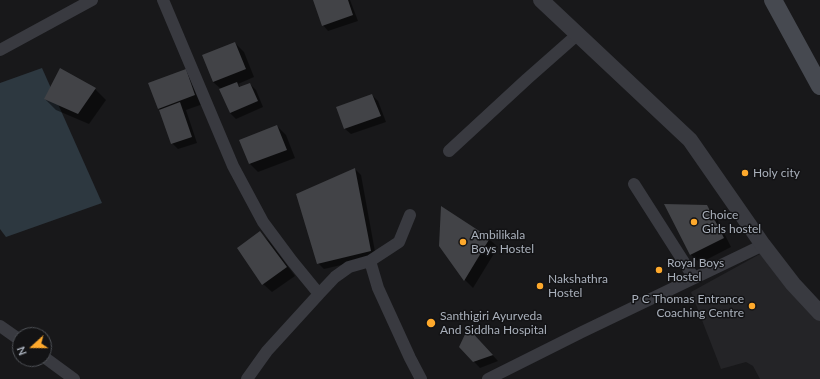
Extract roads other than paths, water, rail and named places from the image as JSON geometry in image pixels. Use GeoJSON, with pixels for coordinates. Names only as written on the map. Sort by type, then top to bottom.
{"type":"FeatureCollection","features":[{"type":"Feature","properties":{"kind":"main road"},"geometry":{"type":"LineString","coordinates":[[773,0],[820,86]]}},
{"type":"Feature","properties":{"kind":"street"},"geometry":{"type":"LineString","coordinates":[[163,0],[233,166],[263,222],[319,294]]}},
{"type":"Feature","properties":{"kind":"street"},"geometry":{"type":"LineString","coordinates":[[541,0],[690,140],[792,284],[820,313]]}},
{"type":"Feature","properties":{"kind":"street"},"geometry":{"type":"LineString","coordinates":[[0,50],[88,1]]}},
{"type":"Feature","properties":{"kind":"street"},"geometry":{"type":"LineString","coordinates":[[449,151],[578,34]]}},
{"type":"Feature","properties":{"kind":"street"},"geometry":{"type":"LineString","coordinates":[[634,184],[694,278]]}},
{"type":"Feature","properties":{"kind":"street"},"geometry":{"type":"LineString","coordinates":[[247,379],[267,351],[335,277],[349,267],[370,261],[399,242],[410,215]]}},
{"type":"Feature","properties":{"kind":"street"},"geometry":{"type":"LineString","coordinates":[[488,379],[763,245]]}},
{"type":"Feature","properties":{"kind":"street"},"geometry":{"type":"LineString","coordinates":[[370,261],[378,288],[420,379]]}},
{"type":"Feature","properties":{"kind":"street"},"geometry":{"type":"LineString","coordinates":[[0,326],[12,334]]}},
{"type":"Feature","properties":{"kind":"street"},"geometry":{"type":"LineString","coordinates":[[52,364],[74,379]]}},
{"type":"Feature","properties":{"kind":"place","name":"Holy city"},"geometry":{"type":"Point","coordinates":[745,173]}},
{"type":"Feature","properties":{"kind":"place","name":"Choice Girls hostel"},"geometry":{"type":"Point","coordinates":[694,222]}},
{"type":"Feature","properties":{"kind":"place","name":"Ambilikala Boys Hostel"},"geometry":{"type":"Point","coordinates":[463,242]}},
{"type":"Feature","properties":{"kind":"place","name":"Royal Boys Hostel"},"geometry":{"type":"Point","coordinates":[659,270]}},
{"type":"Feature","properties":{"kind":"place","name":"Nakshathra Hostel"},"geometry":{"type":"Point","coordinates":[540,286]}},
{"type":"Feature","properties":{"kind":"place","name":"P C Thomas Entrance Coaching Centre"},"geometry":{"type":"Point","coordinates":[752,306]}},
{"type":"Feature","properties":{"kind":"place","name":"Santhigiri Ayurveda And Siddha Hospital"},"geometry":{"type":"Point","coordinates":[431,323]}}]}
